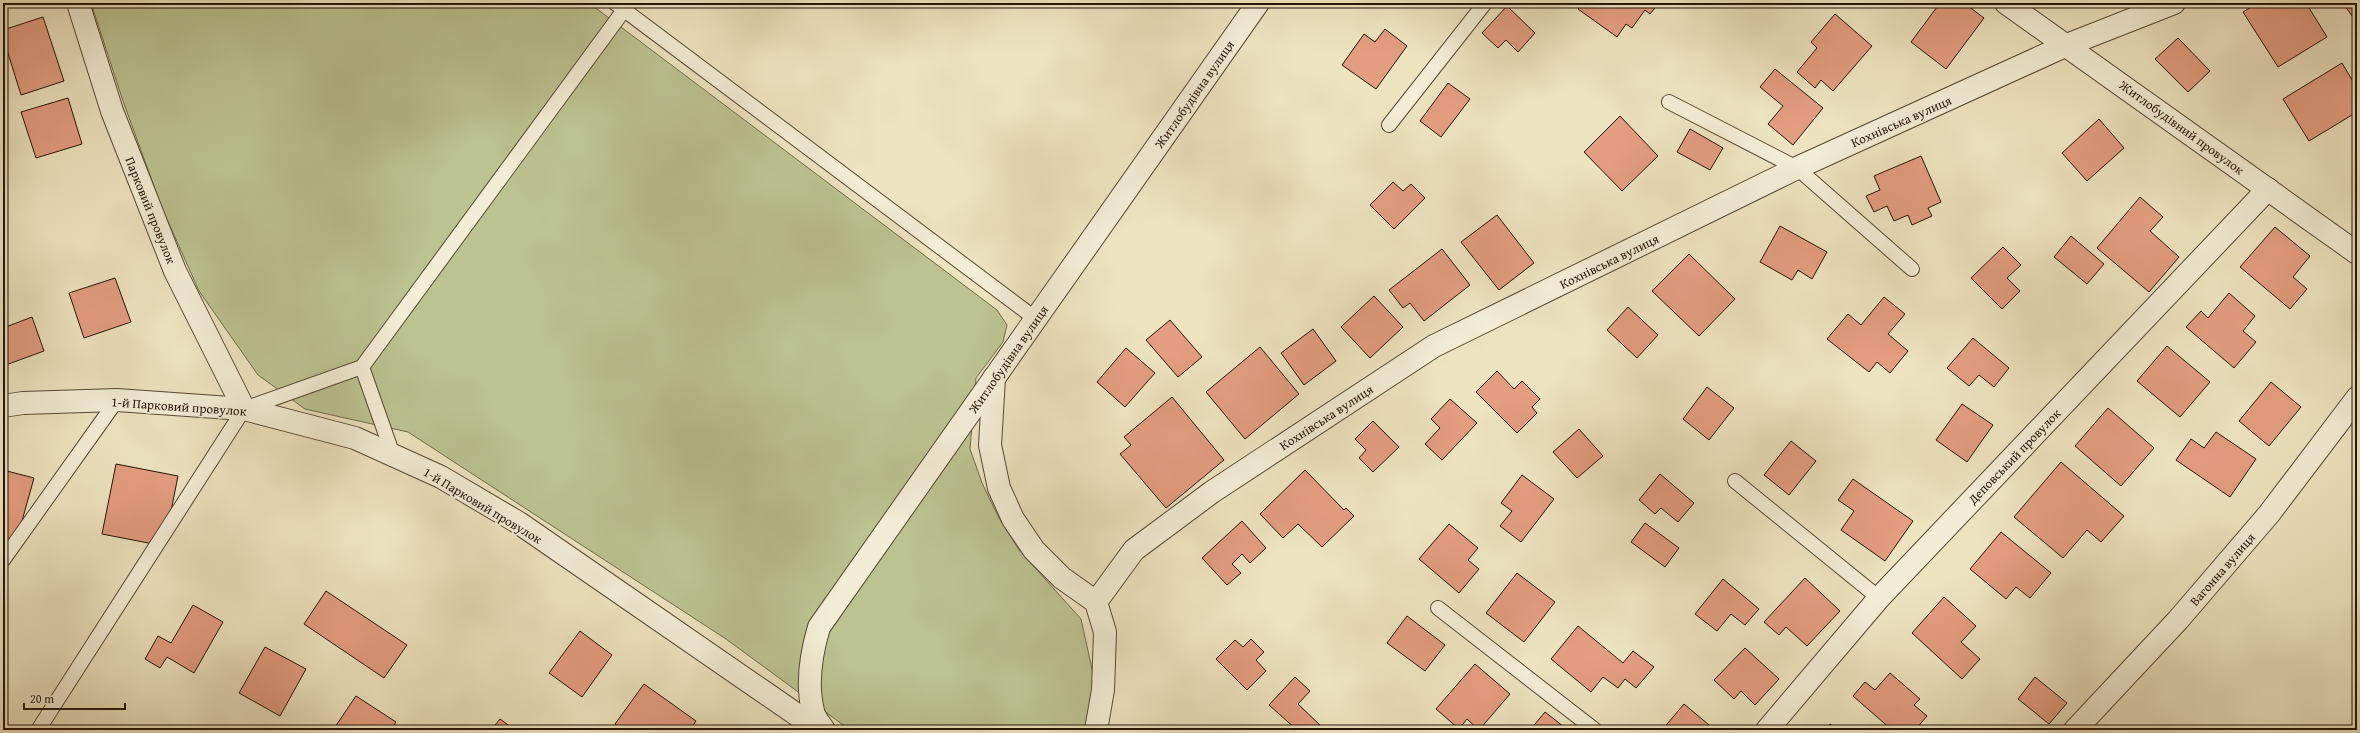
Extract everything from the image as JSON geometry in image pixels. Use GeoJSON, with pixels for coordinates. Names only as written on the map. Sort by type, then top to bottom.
{"type":"FeatureCollection","features":[{"type":"Feature","properties":{"kind":"street","name":"Парковий провулок"},"geometry":{"type":"LineString","coordinates":[[78,3],[112,112],[175,271],[244,409]]}},
{"type":"Feature","properties":{"kind":"street","name":"Житлобудівна вулиця"},"geometry":{"type":"LineString","coordinates":[[824,730],[813,712],[810,686],[811,657],[819,627],[1258,3]]}},
{"type":"Feature","properties":{"kind":"street","name":"Житлобудівний провулок"},"geometry":{"type":"LineString","coordinates":[[2006,3],[2357,253]]}},
{"type":"Feature","properties":{"kind":"street","name":"Кохнівська вулиця"},"geometry":{"type":"LineString","coordinates":[[1096,602],[1134,550],[1212,492],[1434,346],[1797,168],[2067,45],[2174,3]]}},
{"type":"Feature","properties":{"kind":"street","name":"Деповський провулок"},"geometry":{"type":"LineString","coordinates":[[1767,730],[1879,598],[2268,189]]}},
{"type":"Feature","properties":{"kind":"street"},"geometry":{"type":"LineString","coordinates":[[994,378],[990,445],[999,488],[1013,519],[1034,550],[1062,578],[1096,602],[1105,632],[1103,690],[1096,730]]}},
{"type":"Feature","properties":{"kind":"street","name":"Вагонна вулиця"},"geometry":{"type":"LineString","coordinates":[[2075,730],[2178,620],[2270,514],[2357,398]]}},
{"type":"Feature","properties":{"kind":"street","name":"1-й Парковий провулок"},"geometry":{"type":"LineString","coordinates":[[3,406],[23,403],[117,400],[244,409],[355,438],[441,477],[519,523],[819,730]]}},
{"type":"Feature","properties":{"kind":"lane"},"geometry":{"type":"LineString","coordinates":[[1389,125],[1485,3]]}},
{"type":"Feature","properties":{"kind":"lane"},"geometry":{"type":"LineString","coordinates":[[40,727],[244,409],[362,367],[620,7],[1036,319]]}},
{"type":"Feature","properties":{"kind":"lane"},"geometry":{"type":"LineString","coordinates":[[1669,102],[1797,168],[1912,269]]}},
{"type":"Feature","properties":{"kind":"lane"},"geometry":{"type":"LineString","coordinates":[[362,367],[393,456]]}},
{"type":"Feature","properties":{"kind":"lane"},"geometry":{"type":"LineString","coordinates":[[3,560],[117,400]]}},
{"type":"Feature","properties":{"kind":"lane"},"geometry":{"type":"LineString","coordinates":[[1735,481],[1879,598]]}},
{"type":"Feature","properties":{"kind":"lane"},"geometry":{"type":"LineString","coordinates":[[1438,608],[1595,730]]}},
{"type":"Feature","properties":{"kind":"green space"},"geometry":{"type":"Polygon","coordinates":[[[91,3],[589,3],[997,310],[1007,325],[1003,342],[976,378],[970,449],[982,483],[999,518],[1019,550],[1081,619],[1094,678],[1085,730],[850,730],[726,639],[408,432],[305,409],[258,375],[199,291],[162,208],[123,101],[91,3]]]}},
{"type":"Feature","properties":{"kind":"building"},"geometry":{"type":"Polygon","coordinates":[[[1582,3],[1659,3],[1650,14],[1645,10],[1632,28],[1626,24],[1617,37],[1578,9],[1582,3]]]}},
{"type":"Feature","properties":{"kind":"building"},"geometry":{"type":"Polygon","coordinates":[[[1940,3],[1964,3],[1984,18],[1946,69],[1911,42],[1940,3]]]}},
{"type":"Feature","properties":{"kind":"building"},"geometry":{"type":"Polygon","coordinates":[[[2258,3],[2306,3],[2327,37],[2278,67],[2243,12],[2258,3]]]}},
{"type":"Feature","properties":{"kind":"building"},"geometry":{"type":"Polygon","coordinates":[[[2343,3],[2357,3],[2357,23],[2343,3]]]}},
{"type":"Feature","properties":{"kind":"building"},"geometry":{"type":"Polygon","coordinates":[[[1507,6],[1535,33],[1518,52],[1506,40],[1498,48],[1482,33],[1507,6]]]}},
{"type":"Feature","properties":{"kind":"building"},"geometry":{"type":"Polygon","coordinates":[[[1835,14],[1872,46],[1833,91],[1821,80],[1815,88],[1797,72],[1817,48],[1811,42],[1835,14]]]}},
{"type":"Feature","properties":{"kind":"building"},"geometry":{"type":"Polygon","coordinates":[[[43,17],[64,81],[21,95],[3,37],[3,30],[43,17]]]}},
{"type":"Feature","properties":{"kind":"building"},"geometry":{"type":"Polygon","coordinates":[[[1385,29],[1407,46],[1376,89],[1342,65],[1364,34],[1375,42],[1385,29]]]}},
{"type":"Feature","properties":{"kind":"building"},"geometry":{"type":"Polygon","coordinates":[[[2178,38],[2210,71],[2188,92],[2155,59],[2178,38]]]}},
{"type":"Feature","properties":{"kind":"building"},"geometry":{"type":"Polygon","coordinates":[[[2342,63],[2357,88],[2357,112],[2309,141],[2283,99],[2342,63]]]}},
{"type":"Feature","properties":{"kind":"building"},"geometry":{"type":"Polygon","coordinates":[[[1775,69],[1823,108],[1793,145],[1768,124],[1783,106],[1760,87],[1775,69]]]}},
{"type":"Feature","properties":{"kind":"building"},"geometry":{"type":"Polygon","coordinates":[[[1448,83],[1470,99],[1441,137],[1420,121],[1448,83]]]}},
{"type":"Feature","properties":{"kind":"building"},"geometry":{"type":"Polygon","coordinates":[[[68,98],[82,144],[36,158],[21,112],[68,98]]]}},
{"type":"Feature","properties":{"kind":"building"},"geometry":{"type":"Polygon","coordinates":[[[1620,116],[1658,156],[1622,191],[1584,152],[1620,116]]]}},
{"type":"Feature","properties":{"kind":"building"},"geometry":{"type":"Polygon","coordinates":[[[2099,119],[2124,148],[2087,181],[2062,153],[2099,119]]]}},
{"type":"Feature","properties":{"kind":"building"},"geometry":{"type":"Polygon","coordinates":[[[1690,129],[1723,148],[1710,170],[1677,152],[1690,129]]]}},
{"type":"Feature","properties":{"kind":"building"},"geometry":{"type":"Polygon","coordinates":[[[1921,156],[1941,202],[1928,208],[1932,216],[1912,225],[1908,215],[1894,221],[1887,206],[1874,212],[1866,196],[1880,190],[1874,176],[1921,156]]]}},
{"type":"Feature","properties":{"kind":"building"},"geometry":{"type":"Polygon","coordinates":[[[1393,182],[1403,191],[1411,184],[1425,198],[1394,229],[1370,205],[1393,182]]]}},
{"type":"Feature","properties":{"kind":"building"},"geometry":{"type":"Polygon","coordinates":[[[2140,197],[2163,217],[2150,231],[2179,257],[2149,292],[2097,248],[2140,197]]]}},
{"type":"Feature","properties":{"kind":"building"},"geometry":{"type":"Polygon","coordinates":[[[1497,215],[1534,263],[1499,290],[1461,242],[1497,215]]]}},
{"type":"Feature","properties":{"kind":"building"},"geometry":{"type":"Polygon","coordinates":[[[1780,226],[1827,252],[1812,279],[1798,270],[1792,280],[1760,262],[1780,226]]]}},
{"type":"Feature","properties":{"kind":"building"},"geometry":{"type":"Polygon","coordinates":[[[2275,227],[2310,256],[2293,277],[2307,289],[2290,309],[2240,267],[2275,227]]]}},
{"type":"Feature","properties":{"kind":"building"},"geometry":{"type":"Polygon","coordinates":[[[2071,236],[2104,264],[2087,284],[2054,257],[2071,236]]]}},
{"type":"Feature","properties":{"kind":"building"},"geometry":{"type":"Polygon","coordinates":[[[2003,247],[2021,265],[2007,278],[2020,291],[2002,309],[1971,278],[2003,247]]]}},
{"type":"Feature","properties":{"kind":"building"},"geometry":{"type":"Polygon","coordinates":[[[1442,249],[1470,285],[1424,321],[1410,303],[1403,308],[1389,290],[1442,249]]]}},
{"type":"Feature","properties":{"kind":"building"},"geometry":{"type":"Polygon","coordinates":[[[1689,254],[1735,299],[1699,336],[1652,291],[1689,254]]]}},
{"type":"Feature","properties":{"kind":"building"},"geometry":{"type":"Polygon","coordinates":[[[115,278],[131,322],[84,338],[69,293],[115,278]]]}},
{"type":"Feature","properties":{"kind":"building"},"geometry":{"type":"Polygon","coordinates":[[[2229,293],[2255,316],[2243,331],[2256,342],[2234,368],[2186,327],[2201,311],[2208,318],[2229,293]]]}},
{"type":"Feature","properties":{"kind":"building"},"geometry":{"type":"Polygon","coordinates":[[[1374,296],[1403,327],[1370,358],[1341,327],[1374,296]]]}},
{"type":"Feature","properties":{"kind":"building"},"geometry":{"type":"Polygon","coordinates":[[[1884,297],[1905,314],[1888,334],[1908,351],[1890,373],[1877,362],[1869,372],[1827,339],[1848,314],[1861,325],[1884,297]]]}},
{"type":"Feature","properties":{"kind":"building"},"geometry":{"type":"Polygon","coordinates":[[[1628,307],[1658,335],[1637,358],[1607,330],[1628,307]]]}},
{"type":"Feature","properties":{"kind":"building"},"geometry":{"type":"Polygon","coordinates":[[[32,317],[44,351],[3,366],[3,328],[32,317]]]}},
{"type":"Feature","properties":{"kind":"building"},"geometry":{"type":"Polygon","coordinates":[[[1170,320],[1202,357],[1178,377],[1146,340],[1170,320]]]}},
{"type":"Feature","properties":{"kind":"building"},"geometry":{"type":"Polygon","coordinates":[[[1313,329],[1336,361],[1304,385],[1281,353],[1313,329]]]}},
{"type":"Feature","properties":{"kind":"building"},"geometry":{"type":"Polygon","coordinates":[[[1973,338],[2009,368],[1994,387],[1979,375],[1969,386],[1947,368],[1973,338]]]}},
{"type":"Feature","properties":{"kind":"building"},"geometry":{"type":"Polygon","coordinates":[[[2167,346],[2210,382],[2180,417],[2137,381],[2167,346]]]}},
{"type":"Feature","properties":{"kind":"building"},"geometry":{"type":"Polygon","coordinates":[[[1260,347],[1299,394],[1245,439],[1206,392],[1260,347]]]}},
{"type":"Feature","properties":{"kind":"building"},"geometry":{"type":"Polygon","coordinates":[[[1126,348],[1155,373],[1125,407],[1097,382],[1126,348]]]}},
{"type":"Feature","properties":{"kind":"building"},"geometry":{"type":"Polygon","coordinates":[[[1497,371],[1514,389],[1522,381],[1540,399],[1532,407],[1537,413],[1517,433],[1476,392],[1497,371]]]}},
{"type":"Feature","properties":{"kind":"building"},"geometry":{"type":"Polygon","coordinates":[[[2271,382],[2301,407],[2269,446],[2239,421],[2271,382]]]}},
{"type":"Feature","properties":{"kind":"building"},"geometry":{"type":"Polygon","coordinates":[[[1707,387],[1734,408],[1709,440],[1683,419],[1707,387]]]}},
{"type":"Feature","properties":{"kind":"building"},"geometry":{"type":"Polygon","coordinates":[[[1172,397],[1224,460],[1166,508],[1120,454],[1131,445],[1124,437],[1172,397]]]}},
{"type":"Feature","properties":{"kind":"building"},"geometry":{"type":"Polygon","coordinates":[[[1450,399],[1477,423],[1442,460],[1425,444],[1440,428],[1431,419],[1450,399]]]}},
{"type":"Feature","properties":{"kind":"building"},"geometry":{"type":"Polygon","coordinates":[[[1962,404],[1993,425],[1967,462],[1936,440],[1962,404]]]}},
{"type":"Feature","properties":{"kind":"building"},"geometry":{"type":"Polygon","coordinates":[[[2108,408],[2154,448],[2121,486],[2075,446],[2108,408]]]}},
{"type":"Feature","properties":{"kind":"building"},"geometry":{"type":"Polygon","coordinates":[[[1373,421],[1399,447],[1373,472],[1359,458],[1366,450],[1355,439],[1373,421]]]}},
{"type":"Feature","properties":{"kind":"building"},"geometry":{"type":"Polygon","coordinates":[[[1579,429],[1603,456],[1577,478],[1553,452],[1579,429]]]}},
{"type":"Feature","properties":{"kind":"building"},"geometry":{"type":"Polygon","coordinates":[[[2216,432],[2256,459],[2230,497],[2176,460],[2191,439],[2204,448],[2216,432]]]}},
{"type":"Feature","properties":{"kind":"building"},"geometry":{"type":"Polygon","coordinates":[[[1791,441],[1816,461],[1789,495],[1764,475],[1791,441]]]}},
{"type":"Feature","properties":{"kind":"building"},"geometry":{"type":"Polygon","coordinates":[[[2061,462],[2124,516],[2101,542],[2087,530],[2063,558],[2014,517],[2061,462]]]}},
{"type":"Feature","properties":{"kind":"building"},"geometry":{"type":"Polygon","coordinates":[[[116,464],[178,476],[164,546],[102,534],[116,464]]]}},
{"type":"Feature","properties":{"kind":"building"},"geometry":{"type":"Polygon","coordinates":[[[3,470],[34,478],[15,546],[3,543],[3,470]]]}},
{"type":"Feature","properties":{"kind":"building"},"geometry":{"type":"Polygon","coordinates":[[[1305,470],[1344,510],[1346,508],[1354,516],[1322,547],[1298,524],[1283,538],[1260,514],[1305,470]]]}},
{"type":"Feature","properties":{"kind":"building"},"geometry":{"type":"Polygon","coordinates":[[[1660,474],[1694,503],[1678,522],[1661,508],[1655,514],[1639,500],[1660,474]]]}},
{"type":"Feature","properties":{"kind":"building"},"geometry":{"type":"Polygon","coordinates":[[[1522,475],[1554,499],[1521,542],[1500,526],[1512,511],[1501,503],[1522,475]]]}},
{"type":"Feature","properties":{"kind":"building"},"geometry":{"type":"Polygon","coordinates":[[[1853,479],[1913,521],[1885,561],[1841,530],[1854,511],[1838,500],[1853,479]]]}},
{"type":"Feature","properties":{"kind":"building"},"geometry":{"type":"Polygon","coordinates":[[[1242,521],[1266,548],[1250,563],[1242,554],[1232,564],[1241,573],[1227,585],[1202,558],[1242,521]]]}},
{"type":"Feature","properties":{"kind":"building"},"geometry":{"type":"Polygon","coordinates":[[[1645,523],[1679,548],[1665,567],[1631,542],[1645,523]]]}},
{"type":"Feature","properties":{"kind":"building"},"geometry":{"type":"Polygon","coordinates":[[[1449,524],[1478,548],[1468,560],[1479,569],[1459,593],[1419,559],[1449,524]]]}},
{"type":"Feature","properties":{"kind":"building"},"geometry":{"type":"Polygon","coordinates":[[[2001,532],[2051,573],[2030,598],[2016,587],[2006,599],[1970,569],[2001,532]]]}},
{"type":"Feature","properties":{"kind":"building"},"geometry":{"type":"Polygon","coordinates":[[[1517,573],[1555,602],[1524,642],[1486,613],[1517,573]]]}},
{"type":"Feature","properties":{"kind":"building"},"geometry":{"type":"Polygon","coordinates":[[[1805,578],[1840,611],[1807,646],[1786,627],[1779,635],[1764,622],[1805,578]]]}},
{"type":"Feature","properties":{"kind":"building"},"geometry":{"type":"Polygon","coordinates":[[[1723,579],[1759,609],[1745,625],[1731,614],[1717,631],[1695,614],[1723,579]]]}},
{"type":"Feature","properties":{"kind":"building"},"geometry":{"type":"Polygon","coordinates":[[[326,591],[407,645],[384,678],[304,624],[326,591]]]}},
{"type":"Feature","properties":{"kind":"building"},"geometry":{"type":"Polygon","coordinates":[[[1944,597],[1976,626],[1961,642],[1980,659],[1962,679],[1912,633],[1944,597]]]}},
{"type":"Feature","properties":{"kind":"building"},"geometry":{"type":"Polygon","coordinates":[[[193,605],[223,622],[194,673],[167,657],[160,668],[145,659],[158,636],[171,643],[193,605]]]}},
{"type":"Feature","properties":{"kind":"building"},"geometry":{"type":"Polygon","coordinates":[[[1407,616],[1445,645],[1425,671],[1387,643],[1407,616]]]}},
{"type":"Feature","properties":{"kind":"building"},"geometry":{"type":"Polygon","coordinates":[[[1578,626],[1623,663],[1633,651],[1654,667],[1636,688],[1625,679],[1618,688],[1603,677],[1591,692],[1551,659],[1578,626]]]}},
{"type":"Feature","properties":{"kind":"building"},"geometry":{"type":"Polygon","coordinates":[[[580,631],[612,655],[582,697],[549,673],[580,631]]]}},
{"type":"Feature","properties":{"kind":"building"},"geometry":{"type":"Polygon","coordinates":[[[1251,639],[1264,652],[1256,660],[1266,671],[1247,690],[1216,659],[1235,640],[1243,647],[1251,639]]]}},
{"type":"Feature","properties":{"kind":"building"},"geometry":{"type":"Polygon","coordinates":[[[265,647],[306,669],[280,716],[239,693],[265,647]]]}},
{"type":"Feature","properties":{"kind":"building"},"geometry":{"type":"Polygon","coordinates":[[[1745,648],[1779,679],[1755,705],[1741,691],[1734,699],[1714,680],[1745,648]]]}},
{"type":"Feature","properties":{"kind":"building"},"geometry":{"type":"Polygon","coordinates":[[[1475,664],[1510,694],[1479,730],[1467,719],[1459,729],[1436,709],[1475,664]]]}},
{"type":"Feature","properties":{"kind":"building"},"geometry":{"type":"Polygon","coordinates":[[[1890,673],[1920,699],[1914,705],[1927,716],[1915,730],[1892,730],[1853,696],[1865,682],[1875,690],[1890,673]]]}},
{"type":"Feature","properties":{"kind":"building"},"geometry":{"type":"Polygon","coordinates":[[[1295,677],[1310,691],[1298,704],[1322,727],[1320,730],[1297,730],[1269,705],[1295,677]]]}},
{"type":"Feature","properties":{"kind":"building"},"geometry":{"type":"Polygon","coordinates":[[[2035,677],[2067,703],[2049,724],[2018,699],[2035,677]]]}},
{"type":"Feature","properties":{"kind":"building"},"geometry":{"type":"Polygon","coordinates":[[[644,684],[696,721],[690,730],[623,730],[615,724],[644,684]]]}},
{"type":"Feature","properties":{"kind":"building"},"geometry":{"type":"Polygon","coordinates":[[[356,696],[396,722],[391,730],[333,730],[356,696]]]}},
{"type":"Feature","properties":{"kind":"building"},"geometry":{"type":"Polygon","coordinates":[[[1684,704],[1715,730],[1662,730],[1684,704]]]}},
{"type":"Feature","properties":{"kind":"building"},"geometry":{"type":"Polygon","coordinates":[[[1545,712],[1568,730],[1530,730],[1545,712]]]}},
{"type":"Feature","properties":{"kind":"building"},"geometry":{"type":"Polygon","coordinates":[[[500,719],[515,730],[491,730],[500,719]]]}},
{"type":"Feature","properties":{"kind":"building"},"geometry":{"type":"Polygon","coordinates":[[[1830,724],[1838,730],[1825,730],[1830,724]]]}}]}
